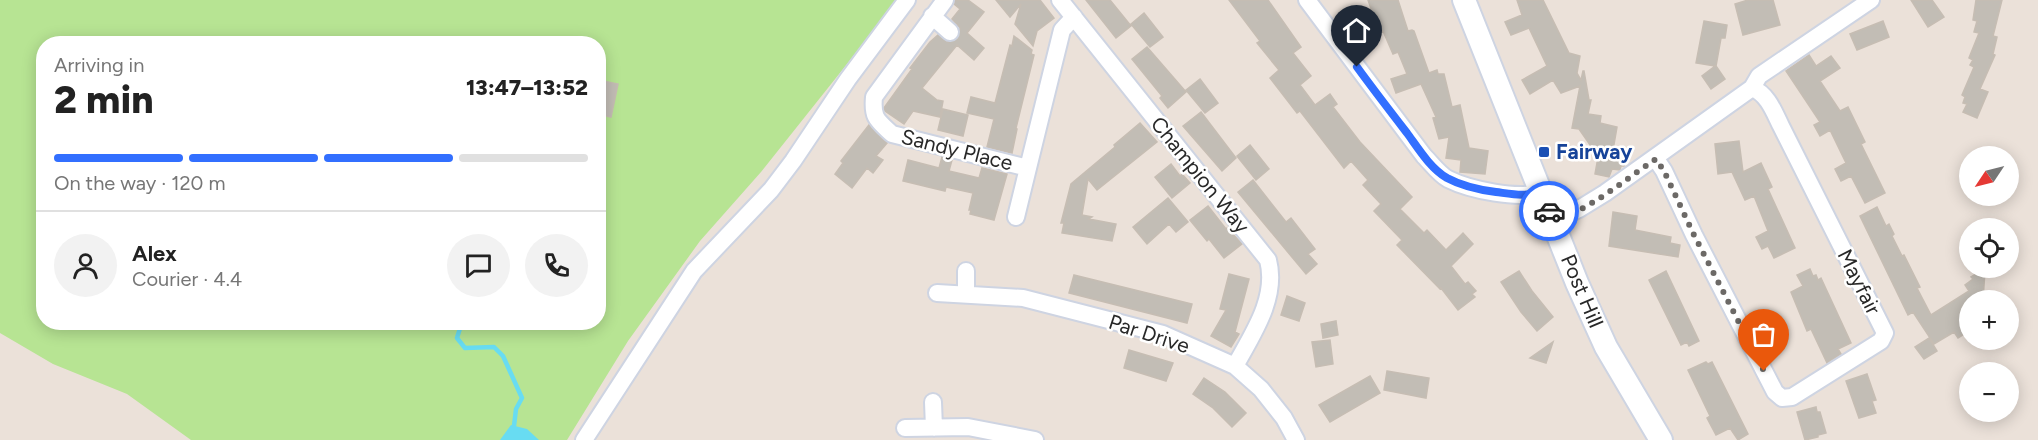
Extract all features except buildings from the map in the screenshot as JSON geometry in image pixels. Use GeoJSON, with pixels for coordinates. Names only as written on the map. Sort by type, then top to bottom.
{"type":"FeatureCollection","features":[{"type":"Feature","properties":{"kind":"street"},"geometry":{"type":"LineString","coordinates":[[584,440],[694,271],[771,190],[848,79],[907,0]]}},
{"type":"Feature","properties":{"kind":"street","name":"Sandy Place"},"geometry":{"type":"LineString","coordinates":[[945,0],[874,96],[873,111],[876,119],[892,134],[1028,168],[1062,30],[1074,17]]}},
{"type":"Feature","properties":{"kind":"street","name":"Champion Way"},"geometry":{"type":"LineString","coordinates":[[1060,0],[1268,260],[1271,271],[1263,315],[1234,366]]}},
{"type":"Feature","properties":{"kind":"street"},"geometry":{"type":"LineString","coordinates":[[1307,0],[1417,147],[1440,173],[1455,181],[1491,191],[1518,195],[1532,195],[1541,192]]}},
{"type":"Feature","properties":{"kind":"street","name":"Post Hill"},"geometry":{"type":"LineString","coordinates":[[1464,0],[1577,283],[1606,347],[1661,440]]}},
{"type":"Feature","properties":{"kind":"street"},"geometry":{"type":"LineString","coordinates":[[1553,221],[1579,209],[1656,159],[1752,88],[1759,75],[1871,0]]}},
{"type":"Feature","properties":{"kind":"street"},"geometry":{"type":"LineString","coordinates":[[932,16],[950,32]]}},
{"type":"Feature","properties":{"kind":"street","name":"Mayfair"},"geometry":{"type":"LineString","coordinates":[[1656,159],[1775,392],[1782,398],[1792,397],[1881,341],[1885,333],[1769,102],[1760,91],[1752,88]]}},
{"type":"Feature","properties":{"kind":"street"},"geometry":{"type":"LineString","coordinates":[[1016,217],[1028,168]]}},
{"type":"Feature","properties":{"kind":"street"},"geometry":{"type":"LineString","coordinates":[[966,271],[966,294]]}},
{"type":"Feature","properties":{"kind":"street","name":"Par Drive"},"geometry":{"type":"LineString","coordinates":[[937,292],[1023,298],[1163,334],[1234,366],[1261,389],[1284,418],[1296,440]]}},
{"type":"Feature","properties":{"kind":"street"},"geometry":{"type":"LineString","coordinates":[[933,402],[934,428]]}},
{"type":"Feature","properties":{"kind":"street"},"geometry":{"type":"LineString","coordinates":[[905,428],[968,427],[1035,440]]}},
{"type":"Feature","properties":{"kind":"green space"},"geometry":{"type":"Polygon","coordinates":[[[0,0],[898,0],[761,172],[700,241],[628,341],[567,440],[191,440],[127,394],[53,364],[0,333],[0,0]]]}},
{"type":"Feature","properties":{"kind":"water"},"geometry":{"type":"Polygon","coordinates":[[[511,425],[527,429],[539,440],[500,440],[511,425]]]}},
{"type":"Feature","properties":{"kind":"waterway"},"geometry":{"type":"LineString","coordinates":[[459,330],[457,338],[465,348],[494,347],[503,356],[522,398],[516,409],[514,426]]}},
{"type":"Feature","properties":{"kind":"way so far"},"geometry":{"type":"LineString","coordinates":[[1549,211],[1553,221],[1562,218],[1656,159],[1764,371]]}},
{"type":"Feature","properties":{"kind":"place","name":"Fairway"},"geometry":{"type":"Point","coordinates":[1544,152]}},
{"type":"Feature","properties":{"kind":"route"},"geometry":{"type":"LineString","coordinates":[[1357,67],[1424,156],[1440,173],[1461,183],[1491,191],[1518,195],[1532,195],[1541,192],[1549,211]]}}]}
